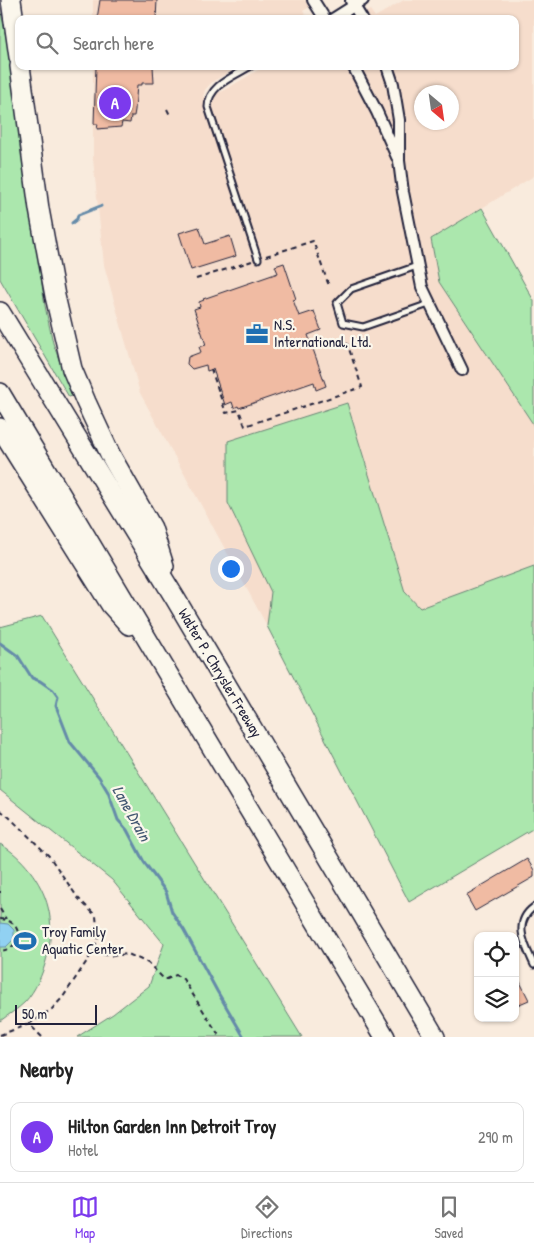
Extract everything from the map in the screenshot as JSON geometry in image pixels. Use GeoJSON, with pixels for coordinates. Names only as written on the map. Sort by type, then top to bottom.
{"type":"FeatureCollection","features":[{"type":"Feature","properties":{"kind":"highway"},"geometry":{"type":"LineString","coordinates":[[11,0],[15,28]]}},
{"type":"Feature","properties":{"kind":"highway"},"geometry":{"type":"LineString","coordinates":[[21,70],[41,218],[55,296],[72,369],[111,456],[152,528],[175,598]]}},
{"type":"Feature","properties":{"kind":"highway","name":"Walter P. Chrysler Freeway"},"geometry":{"type":"LineString","coordinates":[[0,312],[175,598],[435,1037]]}},
{"type":"Feature","properties":{"kind":"highway"},"geometry":{"type":"LineString","coordinates":[[0,393],[385,1037]]}},
{"type":"Feature","properties":{"kind":"highway"},"geometry":{"type":"LineString","coordinates":[[0,428],[111,605],[158,658]]}},
{"type":"Feature","properties":{"kind":"street"},"geometry":{"type":"LineString","coordinates":[[313,0],[322,15]]}},
{"type":"Feature","properties":{"kind":"street"},"geometry":{"type":"LineString","coordinates":[[338,15],[356,2],[361,15]]}},
{"type":"Feature","properties":{"kind":"street"},"geometry":{"type":"LineString","coordinates":[[355,70],[399,160]]}},
{"type":"Feature","properties":{"kind":"street"},"geometry":{"type":"LineString","coordinates":[[387,70],[399,120],[399,160],[403,192],[422,287],[462,370]]}},
{"type":"Feature","properties":{"kind":"lane"},"geometry":{"type":"LineString","coordinates":[[245,70],[213,90],[208,98],[208,107],[258,259]]}},
{"type":"Feature","properties":{"kind":"lane"},"geometry":{"type":"LineString","coordinates":[[418,266],[351,290],[337,303],[342,323],[363,327],[429,304]]}},
{"type":"Feature","properties":{"kind":"lane"},"geometry":{"type":"LineString","coordinates":[[534,907],[525,916],[521,931],[534,965]]}},
{"type":"Feature","properties":{"kind":"path"},"geometry":{"type":"LineString","coordinates":[[167,109],[170,115]]}},
{"type":"Feature","properties":{"kind":"path"},"geometry":{"type":"LineString","coordinates":[[196,279],[314,241],[329,286]]}},
{"type":"Feature","properties":{"kind":"path"},"geometry":{"type":"LineString","coordinates":[[211,370],[226,413],[239,410],[245,426],[362,386],[348,343]]}},
{"type":"Feature","properties":{"kind":"path"},"geometry":{"type":"LineString","coordinates":[[0,810],[49,856],[78,898],[96,916],[98,938],[93,952],[52,1010],[29,1024],[0,1035]]}},
{"type":"Feature","properties":{"kind":"path"},"geometry":{"type":"LineString","coordinates":[[0,909],[6,919]]}},
{"type":"Feature","properties":{"kind":"path"},"geometry":{"type":"LineString","coordinates":[[0,919],[12,922],[17,927],[18,936],[17,942],[13,947],[0,951]]}},
{"type":"Feature","properties":{"kind":"path"},"geometry":{"type":"LineString","coordinates":[[93,952],[111,956],[128,954],[148,963],[164,979],[179,976],[183,979],[220,1037]]}},
{"type":"Feature","properties":{"kind":"path"},"geometry":{"type":"LineString","coordinates":[[29,1024],[42,1037]]}},
{"type":"Feature","properties":{"kind":"shaded area"},"geometry":{"type":"Polygon","coordinates":[[[93,0],[321,0],[303,11],[306,15],[93,15],[93,0]]]}},
{"type":"Feature","properties":{"kind":"shaded area"},"geometry":{"type":"Polygon","coordinates":[[[404,0],[534,0],[534,176],[482,208],[534,300],[534,828],[409,902],[267,626],[140,393],[104,265],[93,159],[93,70],[232,70],[212,82],[205,90],[203,97],[223,91],[258,70],[519,70],[519,15],[378,15],[404,0]]]}},
{"type":"Feature","properties":{"kind":"shaded area"},"geometry":{"type":"Polygon","coordinates":[[[370,10],[374,15],[360,15],[370,10]]]}},
{"type":"Feature","properties":{"kind":"green space"},"geometry":{"type":"Polygon","coordinates":[[[0,8],[11,61],[45,306],[53,343],[72,396],[69,397],[0,279],[0,8]]]}},
{"type":"Feature","properties":{"kind":"green space"},"geometry":{"type":"Polygon","coordinates":[[[482,208],[534,301],[534,428],[439,282],[431,239],[482,208]]]}},
{"type":"Feature","properties":{"kind":"green space"},"geometry":{"type":"Polygon","coordinates":[[[347,403],[405,592],[420,608],[534,566],[534,828],[409,902],[267,626],[271,592],[228,503],[228,441],[347,403]]]}},
{"type":"Feature","properties":{"kind":"green space"},"geometry":{"type":"Polygon","coordinates":[[[42,616],[302,1037],[77,1037],[113,1014],[149,986],[164,944],[112,880],[0,790],[0,627],[42,616]]]}},
{"type":"Feature","properties":{"kind":"green space","name":"Troy Family Aquatic Center"},"geometry":{"type":"Polygon","coordinates":[[[0,844],[16,855],[36,879],[48,907],[51,931],[47,957],[32,993],[16,1010],[0,1021],[0,844]]]}},
{"type":"Feature","properties":{"kind":"water"},"geometry":{"type":"Polygon","coordinates":[[[0,923],[8,924],[14,930],[14,939],[6,947],[0,947],[0,923]]]}},
{"type":"Feature","properties":{"kind":"building"},"geometry":{"type":"Polygon","coordinates":[[[100,0],[157,0],[156,15],[98,15],[100,0]]]}},
{"type":"Feature","properties":{"kind":"building"},"geometry":{"type":"Polygon","coordinates":[[[96,70],[153,70],[154,83],[137,85],[134,116],[131,116],[130,123],[122,122],[121,127],[97,129],[98,124],[94,124],[96,70]]]}},
{"type":"Feature","properties":{"kind":"building"},"geometry":{"type":"Polygon","coordinates":[[[199,227],[205,244],[230,236],[236,256],[191,270],[179,233],[199,227]]]}},
{"type":"Feature","properties":{"kind":"building","name":"N.S. International, Ltd."},"geometry":{"type":"Polygon","coordinates":[[[284,263],[296,299],[293,300],[299,316],[314,311],[321,330],[308,335],[326,386],[316,390],[314,382],[239,408],[238,406],[234,408],[232,402],[225,405],[213,369],[207,371],[206,365],[192,369],[187,364],[188,357],[201,352],[199,347],[206,345],[194,309],[200,307],[199,302],[203,299],[278,273],[275,266],[284,263]]]}},
{"type":"Feature","properties":{"kind":"building"},"geometry":{"type":"Polygon","coordinates":[[[527,859],[534,870],[534,877],[475,911],[466,895],[527,859]]]}},
{"type":"Feature","properties":{"kind":"building"},"geometry":{"type":"Polygon","coordinates":[[[519,980],[529,1000],[519,1004],[519,980]]]}},
{"type":"Feature","properties":{"kind":"waterway"},"geometry":{"type":"LineString","coordinates":[[72,223],[77,219],[78,215],[101,206]]}},
{"type":"Feature","properties":{"kind":"waterway","name":"Lane Drain"},"geometry":{"type":"LineString","coordinates":[[0,643],[18,656],[32,678],[53,690],[58,697],[56,706],[70,742],[99,777],[108,792],[118,820],[127,830],[144,862],[166,892],[172,912],[244,1037]]}},
{"type":"Feature","properties":{"kind":"place","name":"Hilton Garden Inn Detroit Troy"},"geometry":{"type":"Point","coordinates":[115,103]}},
{"type":"Feature","properties":{"kind":"place","name":"N.S. International, Ltd."},"geometry":{"type":"Point","coordinates":[257,334]}},
{"type":"Feature","properties":{"kind":"place","name":"Troy Family Aquatic Center"},"geometry":{"type":"Point","coordinates":[25,941]}}]}
